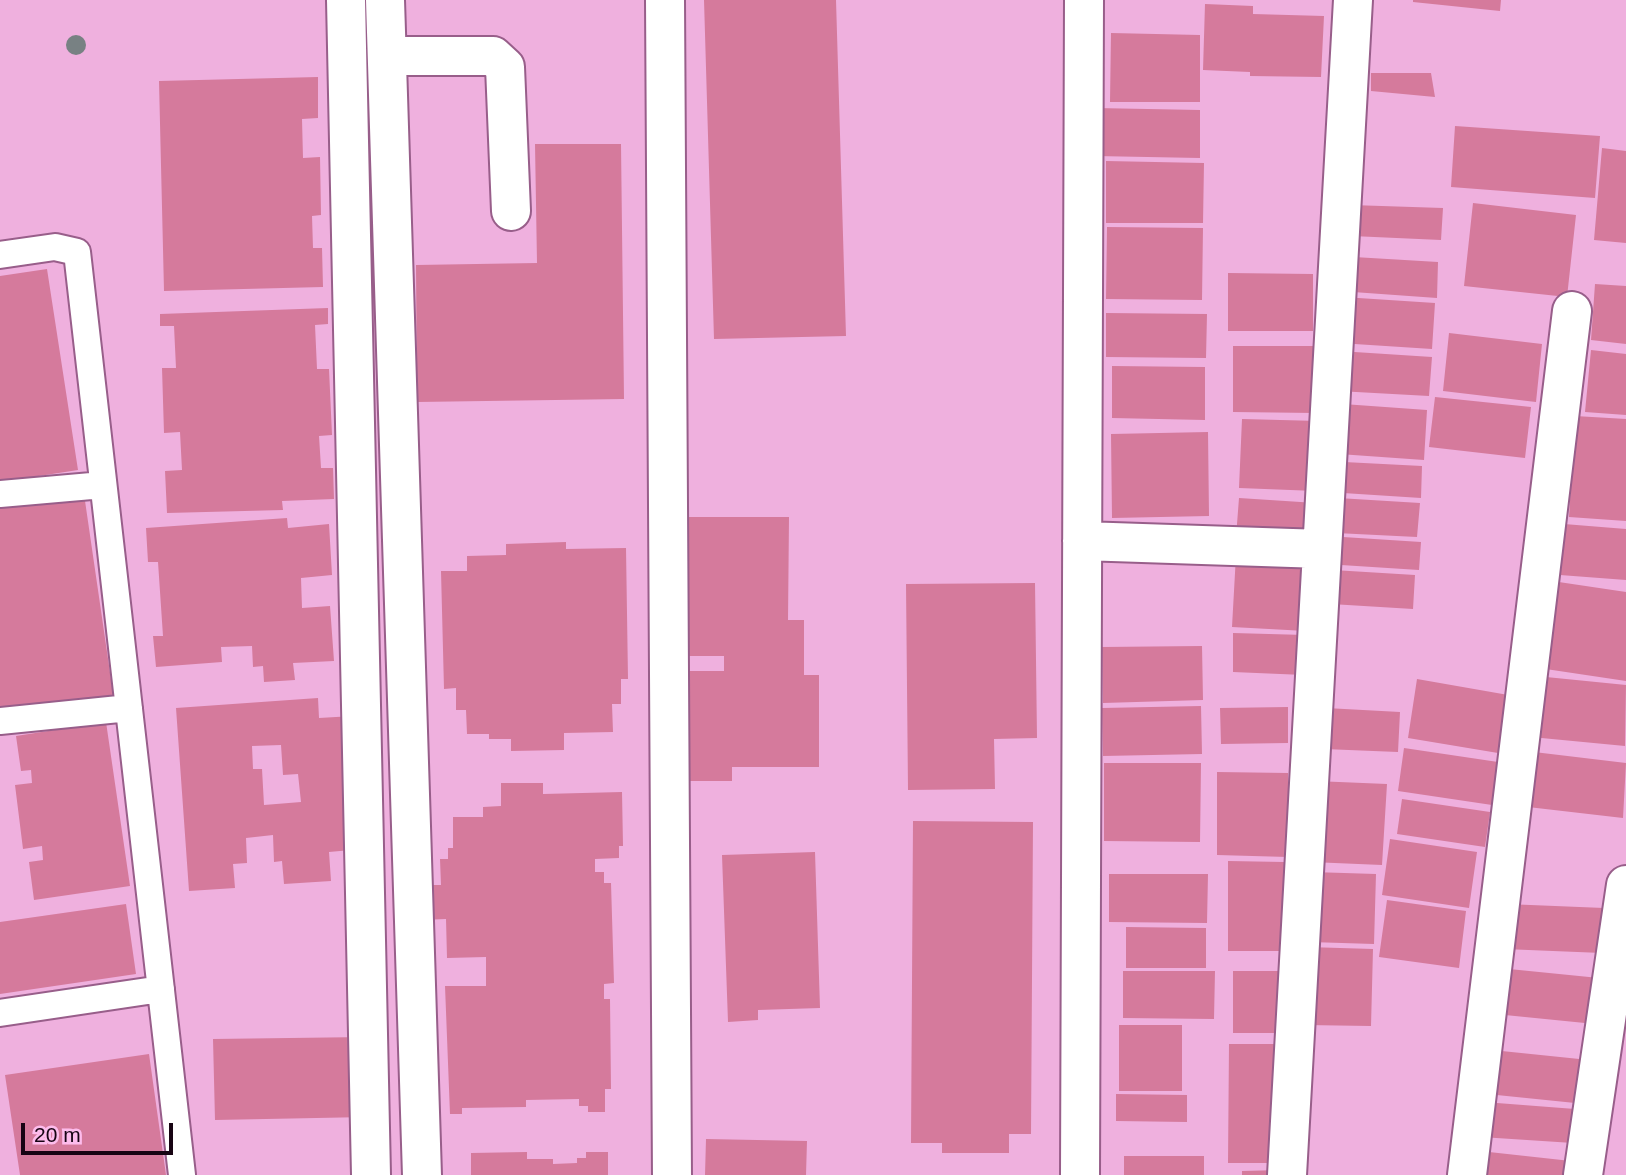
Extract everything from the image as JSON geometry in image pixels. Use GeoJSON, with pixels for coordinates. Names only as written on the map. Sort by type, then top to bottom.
{"type":"FeatureCollection","features":[{"type":"Feature","properties":{"kind":"street"},"geometry":{"type":"LineString","coordinates":[[346,0],[371,1175]]}},
{"type":"Feature","properties":{"kind":"street"},"geometry":{"type":"LineString","coordinates":[[385,0],[422,1175]]}},
{"type":"Feature","properties":{"kind":"street"},"geometry":{"type":"LineString","coordinates":[[665,0],[672,1175]]}},
{"type":"Feature","properties":{"kind":"street"},"geometry":{"type":"LineString","coordinates":[[1080,1175],[1084,0]]}},
{"type":"Feature","properties":{"kind":"street"},"geometry":{"type":"LineString","coordinates":[[1287,1175],[1353,0]]}},
{"type":"Feature","properties":{"kind":"street"},"geometry":{"type":"LineString","coordinates":[[387,56],[493,56],[505,67],[511,211]]}},
{"type":"Feature","properties":{"kind":"street"},"geometry":{"type":"LineString","coordinates":[[1467,1175],[1572,312]]}},
{"type":"Feature","properties":{"kind":"street"},"geometry":{"type":"LineString","coordinates":[[1082,541],[1322,549]]}},
{"type":"Feature","properties":{"kind":"street"},"geometry":{"type":"LineString","coordinates":[[1583,1175],[1625,899]]}},
{"type":"Feature","properties":{"kind":"lane"},"geometry":{"type":"LineString","coordinates":[[0,255],[55,247],[77,252],[182,1175]]}},
{"type":"Feature","properties":{"kind":"lane"},"geometry":{"type":"LineString","coordinates":[[0,494],[103,485]]}},
{"type":"Feature","properties":{"kind":"lane"},"geometry":{"type":"LineString","coordinates":[[0,721],[129,709]]}},
{"type":"Feature","properties":{"kind":"lane"},"geometry":{"type":"LineString","coordinates":[[0,1013],[161,989]]}},
{"type":"Feature","properties":{"kind":"building"},"geometry":{"type":"Polygon","coordinates":[[[704,0],[836,0],[846,336],[714,339],[704,0]]]}},
{"type":"Feature","properties":{"kind":"building"},"geometry":{"type":"Polygon","coordinates":[[[1413,0],[1501,0],[1500,11],[1413,0]]]}},
{"type":"Feature","properties":{"kind":"building"},"geometry":{"type":"Polygon","coordinates":[[[1205,4],[1253,6],[1253,14],[1324,16],[1321,77],[1250,76],[1250,72],[1203,70],[1205,4]]]}},
{"type":"Feature","properties":{"kind":"building"},"geometry":{"type":"Polygon","coordinates":[[[1111,33],[1200,35],[1200,102],[1110,102],[1111,33]]]}},
{"type":"Feature","properties":{"kind":"building"},"geometry":{"type":"Polygon","coordinates":[[[1371,73],[1431,73],[1435,97],[1371,91],[1371,73]]]}},
{"type":"Feature","properties":{"kind":"building"},"geometry":{"type":"Polygon","coordinates":[[[318,77],[318,118],[302,119],[303,158],[320,157],[321,215],[312,216],[313,248],[322,248],[323,287],[164,291],[159,81],[318,77]]]}},
{"type":"Feature","properties":{"kind":"building"},"geometry":{"type":"Polygon","coordinates":[[[1095,108],[1200,110],[1200,158],[1095,156],[1095,108]]]}},
{"type":"Feature","properties":{"kind":"building"},"geometry":{"type":"Polygon","coordinates":[[[1455,126],[1600,136],[1595,198],[1451,187],[1455,126]]]}},
{"type":"Feature","properties":{"kind":"building"},"geometry":{"type":"Polygon","coordinates":[[[535,144],[621,144],[624,399],[417,402],[416,265],[537,263],[535,144]]]}},
{"type":"Feature","properties":{"kind":"building"},"geometry":{"type":"Polygon","coordinates":[[[1602,148],[1626,151],[1626,243],[1594,240],[1602,148]]]}},
{"type":"Feature","properties":{"kind":"building"},"geometry":{"type":"Polygon","coordinates":[[[1106,161],[1204,163],[1203,223],[1106,223],[1106,161]]]}},
{"type":"Feature","properties":{"kind":"building"},"geometry":{"type":"Polygon","coordinates":[[[1473,203],[1576,215],[1567,297],[1464,286],[1473,203]]]}},
{"type":"Feature","properties":{"kind":"building"},"geometry":{"type":"Polygon","coordinates":[[[1351,205],[1443,208],[1441,240],[1352,236],[1351,205]]]}},
{"type":"Feature","properties":{"kind":"building"},"geometry":{"type":"Polygon","coordinates":[[[1107,227],[1203,228],[1202,300],[1106,299],[1107,227]]]}},
{"type":"Feature","properties":{"kind":"building"},"geometry":{"type":"Polygon","coordinates":[[[1354,257],[1438,262],[1437,298],[1353,292],[1354,257]]]}},
{"type":"Feature","properties":{"kind":"building"},"geometry":{"type":"Polygon","coordinates":[[[47,269],[78,470],[0,482],[0,276],[47,269]]]}},
{"type":"Feature","properties":{"kind":"building"},"geometry":{"type":"Polygon","coordinates":[[[1228,273],[1313,274],[1313,331],[1228,331],[1228,273]]]}},
{"type":"Feature","properties":{"kind":"building"},"geometry":{"type":"Polygon","coordinates":[[[1595,284],[1626,286],[1626,344],[1591,340],[1595,284]]]}},
{"type":"Feature","properties":{"kind":"building"},"geometry":{"type":"Polygon","coordinates":[[[1343,297],[1435,303],[1432,349],[1339,343],[1343,297]]]}},
{"type":"Feature","properties":{"kind":"building"},"geometry":{"type":"Polygon","coordinates":[[[328,308],[328,324],[315,325],[317,369],[329,369],[332,435],[319,436],[321,468],[333,468],[334,499],[282,501],[283,510],[167,513],[165,471],[182,470],[180,432],[164,433],[162,368],[176,368],[174,326],[160,326],[160,314],[328,308]]]}},
{"type":"Feature","properties":{"kind":"building"},"geometry":{"type":"Polygon","coordinates":[[[1106,313],[1207,314],[1206,358],[1106,357],[1106,313]]]}},
{"type":"Feature","properties":{"kind":"building"},"geometry":{"type":"Polygon","coordinates":[[[1449,333],[1542,344],[1536,402],[1443,391],[1449,333]]]}},
{"type":"Feature","properties":{"kind":"building"},"geometry":{"type":"Polygon","coordinates":[[[1233,346],[1315,346],[1315,413],[1233,412],[1233,346]]]}},
{"type":"Feature","properties":{"kind":"building"},"geometry":{"type":"Polygon","coordinates":[[[1591,350],[1626,354],[1626,415],[1585,412],[1591,350]]]}},
{"type":"Feature","properties":{"kind":"building"},"geometry":{"type":"Polygon","coordinates":[[[1339,351],[1432,357],[1429,396],[1338,391],[1339,351]]]}},
{"type":"Feature","properties":{"kind":"building"},"geometry":{"type":"Polygon","coordinates":[[[1112,366],[1205,367],[1205,420],[1112,418],[1112,366]]]}},
{"type":"Feature","properties":{"kind":"building"},"geometry":{"type":"Polygon","coordinates":[[[1435,397],[1531,407],[1525,458],[1429,447],[1435,397]]]}},
{"type":"Feature","properties":{"kind":"building"},"geometry":{"type":"Polygon","coordinates":[[[1343,404],[1427,410],[1424,460],[1339,454],[1343,404]]]}},
{"type":"Feature","properties":{"kind":"building"},"geometry":{"type":"Polygon","coordinates":[[[1575,416],[1626,419],[1626,521],[1569,517],[1575,416]]]}},
{"type":"Feature","properties":{"kind":"building"},"geometry":{"type":"Polygon","coordinates":[[[1242,419],[1319,421],[1316,491],[1239,488],[1242,419]]]}},
{"type":"Feature","properties":{"kind":"building"},"geometry":{"type":"Polygon","coordinates":[[[1208,432],[1209,516],[1112,518],[1111,434],[1208,432]]]}},
{"type":"Feature","properties":{"kind":"building"},"geometry":{"type":"Polygon","coordinates":[[[1344,462],[1422,466],[1421,498],[1343,493],[1344,462]]]}},
{"type":"Feature","properties":{"kind":"building"},"geometry":{"type":"Polygon","coordinates":[[[84,494],[114,700],[0,716],[0,506],[84,494]]]}},
{"type":"Feature","properties":{"kind":"building"},"geometry":{"type":"Polygon","coordinates":[[[1239,498],[1316,503],[1313,541],[1236,537],[1239,498]]]}},
{"type":"Feature","properties":{"kind":"building"},"geometry":{"type":"Polygon","coordinates":[[[1338,498],[1420,503],[1417,537],[1336,533],[1338,498]]]}},
{"type":"Feature","properties":{"kind":"building"},"geometry":{"type":"Polygon","coordinates":[[[675,517],[789,517],[788,620],[804,620],[804,675],[819,675],[819,767],[732,767],[732,781],[689,781],[689,671],[724,671],[724,656],[681,656],[675,517]]]}},
{"type":"Feature","properties":{"kind":"building"},"geometry":{"type":"Polygon","coordinates":[[[287,518],[288,528],[329,524],[332,575],[301,578],[302,608],[330,606],[334,661],[293,663],[295,680],[264,682],[263,666],[253,667],[252,646],[221,647],[222,662],[156,667],[153,636],[163,636],[158,562],[148,562],[146,528],[287,518]]]}},
{"type":"Feature","properties":{"kind":"building"},"geometry":{"type":"Polygon","coordinates":[[[1564,524],[1626,529],[1626,580],[1560,575],[1564,524]]]}},
{"type":"Feature","properties":{"kind":"building"},"geometry":{"type":"Polygon","coordinates":[[[1343,537],[1421,542],[1419,570],[1341,565],[1343,537]]]}},
{"type":"Feature","properties":{"kind":"building"},"geometry":{"type":"Polygon","coordinates":[[[566,542],[566,549],[626,548],[628,679],[621,679],[621,704],[612,704],[613,732],[564,733],[564,750],[511,751],[511,739],[489,739],[489,734],[467,734],[466,710],[456,710],[456,688],[444,689],[441,571],[467,571],[467,556],[506,555],[506,544],[566,542]]]}},
{"type":"Feature","properties":{"kind":"building"},"geometry":{"type":"Polygon","coordinates":[[[1236,555],[1310,559],[1306,631],[1232,627],[1236,555]]]}},
{"type":"Feature","properties":{"kind":"building"},"geometry":{"type":"Polygon","coordinates":[[[1333,570],[1415,575],[1413,609],[1331,604],[1333,570]]]}},
{"type":"Feature","properties":{"kind":"building"},"geometry":{"type":"Polygon","coordinates":[[[1552,581],[1626,592],[1626,681],[1539,668],[1552,581]]]}},
{"type":"Feature","properties":{"kind":"building"},"geometry":{"type":"Polygon","coordinates":[[[1035,583],[1037,738],[994,739],[995,789],[908,790],[906,584],[1035,583]]]}},
{"type":"Feature","properties":{"kind":"building"},"geometry":{"type":"Polygon","coordinates":[[[1233,633],[1305,635],[1304,675],[1233,672],[1233,633]]]}},
{"type":"Feature","properties":{"kind":"building"},"geometry":{"type":"Polygon","coordinates":[[[1202,646],[1203,700],[1103,703],[1102,647],[1202,646]]]}},
{"type":"Feature","properties":{"kind":"building"},"geometry":{"type":"Polygon","coordinates":[[[1536,676],[1626,685],[1625,746],[1531,737],[1536,676]]]}},
{"type":"Feature","properties":{"kind":"building"},"geometry":{"type":"Polygon","coordinates":[[[1417,679],[1514,696],[1504,754],[1408,738],[1417,679]]]}},
{"type":"Feature","properties":{"kind":"building"},"geometry":{"type":"Polygon","coordinates":[[[318,698],[319,718],[353,716],[362,849],[329,852],[331,881],[284,884],[282,861],[274,862],[273,835],[246,838],[247,863],[233,864],[235,888],[189,891],[176,708],[318,698]],[[281,745],[252,746],[253,769],[262,769],[264,805],[301,802],[298,774],[283,775],[281,745]]]}},
{"type":"Feature","properties":{"kind":"building"},"geometry":{"type":"Polygon","coordinates":[[[1201,706],[1202,754],[1103,756],[1102,708],[1201,706]]]}},
{"type":"Feature","properties":{"kind":"building"},"geometry":{"type":"Polygon","coordinates":[[[1288,707],[1288,743],[1221,744],[1220,708],[1288,707]]]}},
{"type":"Feature","properties":{"kind":"building"},"geometry":{"type":"Polygon","coordinates":[[[1326,708],[1400,712],[1398,752],[1324,749],[1326,708]]]}},
{"type":"Feature","properties":{"kind":"building"},"geometry":{"type":"Polygon","coordinates":[[[106,722],[130,886],[34,900],[29,862],[43,860],[42,846],[23,849],[15,785],[32,783],[31,770],[21,771],[16,736],[106,722]]]}},
{"type":"Feature","properties":{"kind":"building"},"geometry":{"type":"Polygon","coordinates":[[[1404,748],[1498,762],[1492,805],[1398,791],[1404,748]]]}},
{"type":"Feature","properties":{"kind":"building"},"geometry":{"type":"Polygon","coordinates":[[[1534,752],[1626,763],[1623,818],[1528,807],[1534,752]]]}},
{"type":"Feature","properties":{"kind":"building"},"geometry":{"type":"Polygon","coordinates":[[[1104,763],[1201,763],[1200,842],[1104,841],[1104,763]]]}},
{"type":"Feature","properties":{"kind":"building"},"geometry":{"type":"Polygon","coordinates":[[[1217,772],[1288,773],[1288,857],[1217,855],[1217,772]]]}},
{"type":"Feature","properties":{"kind":"building"},"geometry":{"type":"Polygon","coordinates":[[[1315,781],[1387,784],[1382,865],[1311,862],[1315,781]]]}},
{"type":"Feature","properties":{"kind":"building"},"geometry":{"type":"Polygon","coordinates":[[[501,783],[543,783],[543,794],[622,792],[623,846],[619,846],[619,858],[595,859],[595,872],[604,872],[604,883],[611,883],[614,983],[604,984],[604,999],[610,999],[611,1089],[605,1089],[605,1112],[588,1112],[588,1106],[579,1106],[579,1099],[526,1100],[526,1107],[462,1108],[462,1114],[450,1114],[445,986],[486,986],[486,957],[447,958],[446,919],[422,920],[421,885],[441,885],[440,859],[448,859],[448,848],[453,848],[453,817],[483,817],[483,807],[501,806],[501,783]]]}},
{"type":"Feature","properties":{"kind":"building"},"geometry":{"type":"Polygon","coordinates":[[[1402,799],[1490,812],[1485,847],[1397,834],[1402,799]]]}},
{"type":"Feature","properties":{"kind":"building"},"geometry":{"type":"Polygon","coordinates":[[[913,821],[1033,822],[1031,1134],[1009,1134],[1009,1153],[942,1153],[942,1143],[911,1143],[913,821]]]}},
{"type":"Feature","properties":{"kind":"building"},"geometry":{"type":"Polygon","coordinates":[[[1390,839],[1477,852],[1469,908],[1382,895],[1390,839]]]}},
{"type":"Feature","properties":{"kind":"building"},"geometry":{"type":"Polygon","coordinates":[[[815,852],[820,1008],[758,1010],[758,1020],[728,1022],[722,855],[815,852]]]}},
{"type":"Feature","properties":{"kind":"building"},"geometry":{"type":"Polygon","coordinates":[[[1228,861],[1284,862],[1283,951],[1228,951],[1228,861]]]}},
{"type":"Feature","properties":{"kind":"building"},"geometry":{"type":"Polygon","coordinates":[[[1312,872],[1376,874],[1374,944],[1310,942],[1312,872]]]}},
{"type":"Feature","properties":{"kind":"building"},"geometry":{"type":"Polygon","coordinates":[[[1109,874],[1208,874],[1207,923],[1109,922],[1109,874]]]}},
{"type":"Feature","properties":{"kind":"building"},"geometry":{"type":"Polygon","coordinates":[[[1387,900],[1466,911],[1459,968],[1379,957],[1387,900]]]}},
{"type":"Feature","properties":{"kind":"building"},"geometry":{"type":"Polygon","coordinates":[[[126,904],[136,974],[0,994],[0,922],[126,904]]]}},
{"type":"Feature","properties":{"kind":"building"},"geometry":{"type":"Polygon","coordinates":[[[1506,904],[1604,908],[1602,953],[1504,949],[1506,904]]]}},
{"type":"Feature","properties":{"kind":"building"},"geometry":{"type":"Polygon","coordinates":[[[1126,927],[1206,928],[1206,968],[1126,968],[1126,927]]]}},
{"type":"Feature","properties":{"kind":"building"},"geometry":{"type":"Polygon","coordinates":[[[1307,947],[1373,949],[1371,1026],[1305,1025],[1307,947]]]}},
{"type":"Feature","properties":{"kind":"building"},"geometry":{"type":"Polygon","coordinates":[[[1499,968],[1599,978],[1595,1024],[1495,1014],[1499,968]]]}},
{"type":"Feature","properties":{"kind":"building"},"geometry":{"type":"Polygon","coordinates":[[[1123,971],[1215,971],[1214,1019],[1123,1018],[1123,971]]]}},
{"type":"Feature","properties":{"kind":"building"},"geometry":{"type":"Polygon","coordinates":[[[1233,971],[1282,971],[1282,1033],[1233,1033],[1233,971]]]}},
{"type":"Feature","properties":{"kind":"building"},"geometry":{"type":"Polygon","coordinates":[[[1119,1025],[1182,1025],[1182,1091],[1119,1091],[1119,1025]]]}},
{"type":"Feature","properties":{"kind":"building"},"geometry":{"type":"Polygon","coordinates":[[[366,1037],[367,1117],[215,1120],[213,1039],[366,1037]]]}},
{"type":"Feature","properties":{"kind":"building"},"geometry":{"type":"Polygon","coordinates":[[[1229,1044],[1280,1044],[1279,1163],[1228,1163],[1229,1044]]]}},
{"type":"Feature","properties":{"kind":"building"},"geometry":{"type":"Polygon","coordinates":[[[1492,1050],[1589,1060],[1585,1104],[1487,1094],[1492,1050]]]}},
{"type":"Feature","properties":{"kind":"building"},"geometry":{"type":"Polygon","coordinates":[[[149,1054],[166,1175],[20,1175],[5,1075],[149,1054]]]}},
{"type":"Feature","properties":{"kind":"building"},"geometry":{"type":"Polygon","coordinates":[[[1116,1094],[1187,1095],[1187,1122],[1116,1121],[1116,1094]]]}},
{"type":"Feature","properties":{"kind":"building"},"geometry":{"type":"Polygon","coordinates":[[[1484,1102],[1575,1109],[1573,1143],[1481,1137],[1484,1102]]]}},
{"type":"Feature","properties":{"kind":"building"},"geometry":{"type":"Polygon","coordinates":[[[706,1139],[807,1141],[806,1175],[705,1175],[706,1139]]]}},
{"type":"Feature","properties":{"kind":"building"},"geometry":{"type":"Polygon","coordinates":[[[527,1152],[527,1159],[553,1159],[553,1164],[577,1163],[577,1158],[586,1158],[586,1152],[608,1152],[608,1175],[471,1175],[471,1153],[527,1152]]]}},
{"type":"Feature","properties":{"kind":"building"},"geometry":{"type":"Polygon","coordinates":[[[1489,1152],[1580,1162],[1578,1175],[1486,1175],[1489,1152]]]}},
{"type":"Feature","properties":{"kind":"building"},"geometry":{"type":"Polygon","coordinates":[[[1124,1156],[1204,1156],[1204,1175],[1124,1175],[1124,1156]]]}},
{"type":"Feature","properties":{"kind":"building"},"geometry":{"type":"Polygon","coordinates":[[[1281,1170],[1281,1175],[1242,1175],[1242,1171],[1281,1170]]]}}]}
